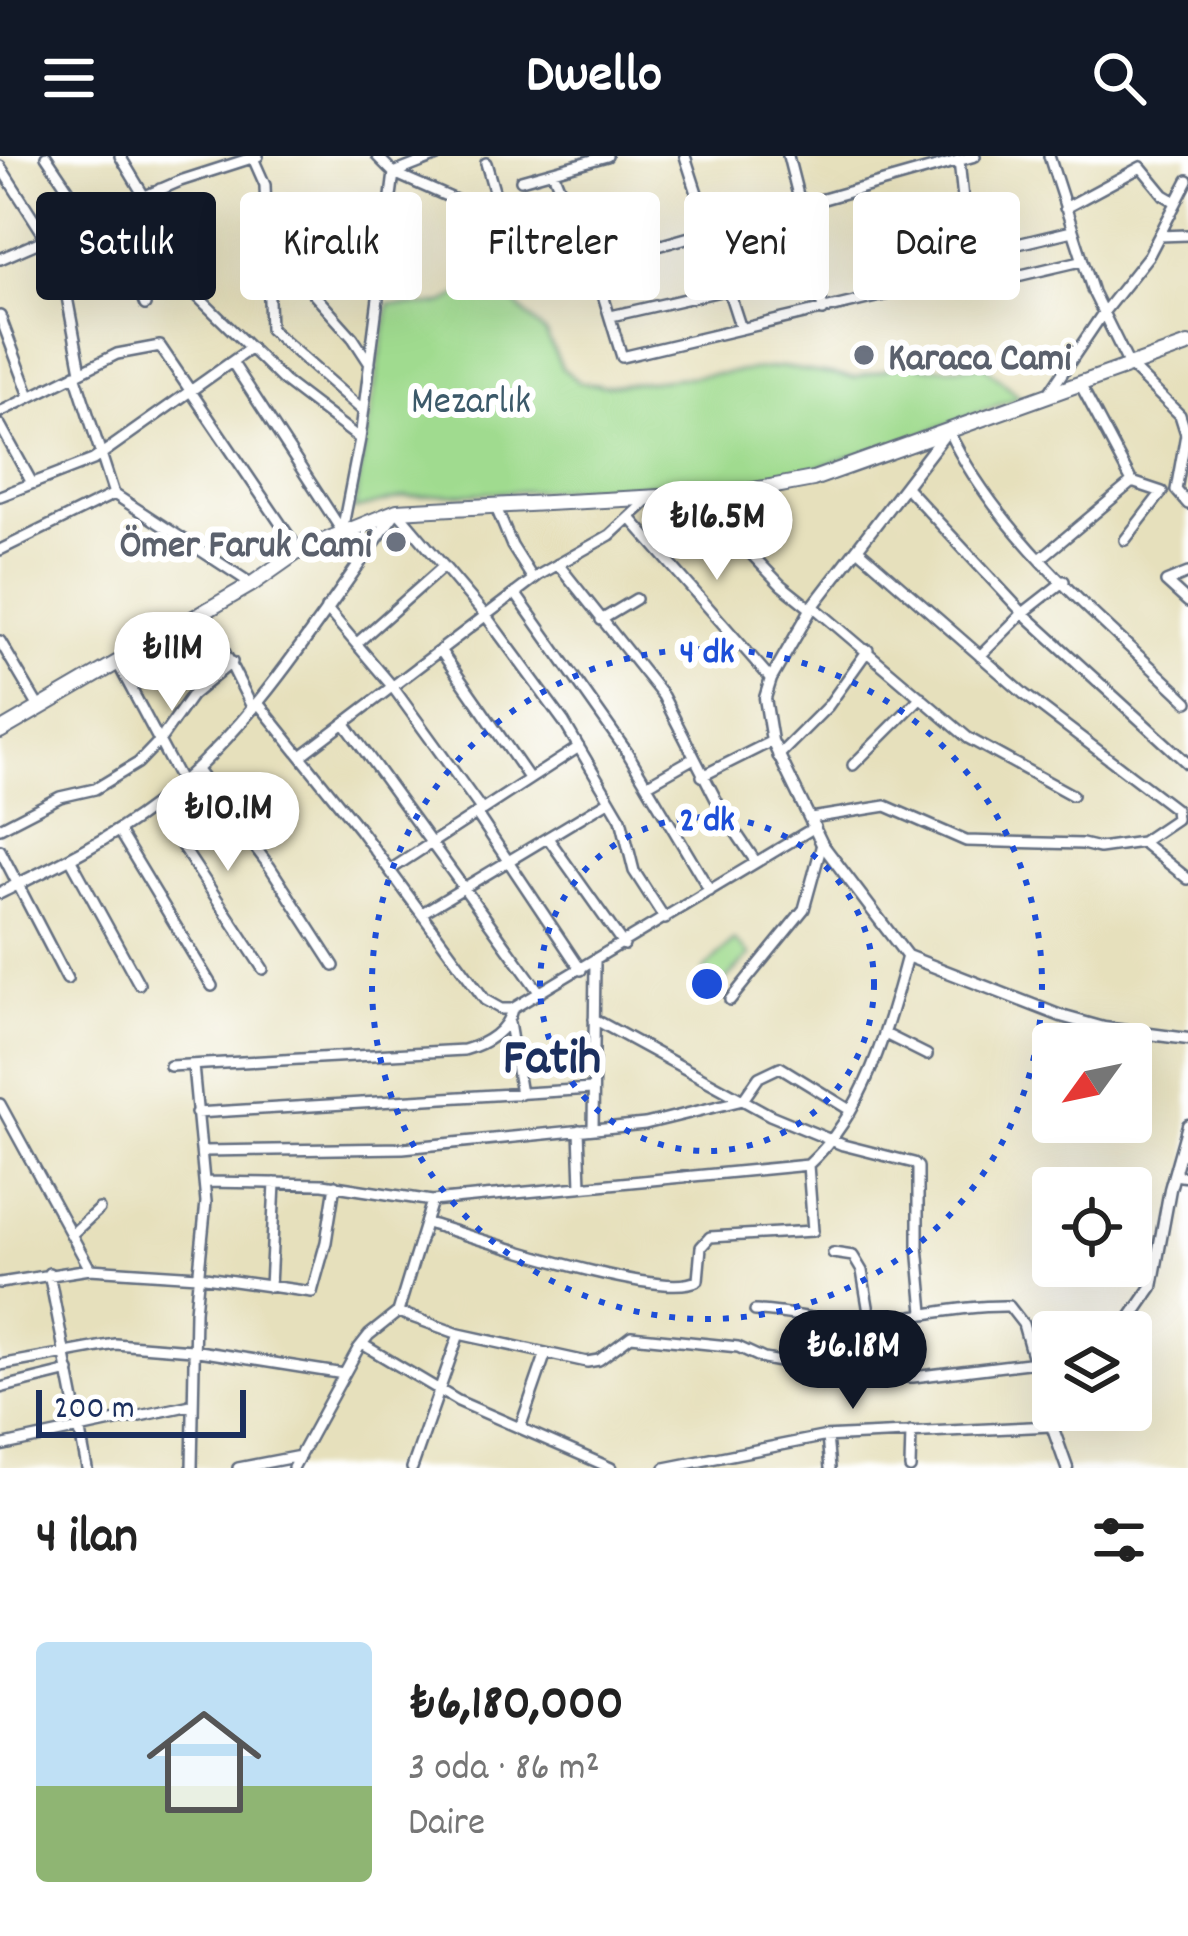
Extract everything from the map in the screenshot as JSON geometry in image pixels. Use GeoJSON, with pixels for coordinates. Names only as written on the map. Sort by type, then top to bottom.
{"type":"FeatureCollection","features":[{"type":"Feature","properties":{"kind":"main road"},"geometry":{"type":"LineString","coordinates":[[0,731],[205,613],[299,551],[397,511],[737,493],[813,479],[1188,345]]}},
{"type":"Feature","properties":{"kind":"street"},"geometry":{"type":"LineString","coordinates":[[46,156],[70,192]]}},
{"type":"Feature","properties":{"kind":"street"},"geometry":{"type":"LineString","coordinates":[[120,156],[142,192]]}},
{"type":"Feature","properties":{"kind":"street"},"geometry":{"type":"LineString","coordinates":[[377,156],[394,173],[446,197]]}},
{"type":"Feature","properties":{"kind":"street"},"geometry":{"type":"LineString","coordinates":[[394,173],[437,156]]}},
{"type":"Feature","properties":{"kind":"street"},"geometry":{"type":"LineString","coordinates":[[520,180],[607,156]]}},
{"type":"Feature","properties":{"kind":"street"},"geometry":{"type":"LineString","coordinates":[[685,156],[697,192]]}},
{"type":"Feature","properties":{"kind":"street"},"geometry":{"type":"LineString","coordinates":[[788,156],[798,192]]}},
{"type":"Feature","properties":{"kind":"street"},"geometry":{"type":"LineString","coordinates":[[829,197],[975,156]]}},
{"type":"Feature","properties":{"kind":"street"},"geometry":{"type":"LineString","coordinates":[[1049,156],[1082,261],[1129,365],[1186,424],[1176,490],[1188,504]]}},
{"type":"Feature","properties":{"kind":"street"},"geometry":{"type":"LineString","coordinates":[[154,192],[256,157],[265,185],[270,329],[361,409]]}},
{"type":"Feature","properties":{"kind":"street"},"geometry":{"type":"LineString","coordinates":[[959,160],[962,192]]}},
{"type":"Feature","properties":{"kind":"street"},"geometry":{"type":"LineString","coordinates":[[486,163],[494,192]]}},
{"type":"Feature","properties":{"kind":"street"},"geometry":{"type":"LineString","coordinates":[[0,166],[36,221]]}},
{"type":"Feature","properties":{"kind":"street"},"geometry":{"type":"LineString","coordinates":[[1064,208],[1141,167],[1164,195],[1181,198]]}},
{"type":"Feature","properties":{"kind":"street"},"geometry":{"type":"LineString","coordinates":[[553,172],[561,192]]}},
{"type":"Feature","properties":{"kind":"street"},"geometry":{"type":"LineString","coordinates":[[341,531],[360,439],[394,173]]}},
{"type":"Feature","properties":{"kind":"street"},"geometry":{"type":"LineString","coordinates":[[1046,398],[1145,261],[1188,180]]}},
{"type":"Feature","properties":{"kind":"street"},"geometry":{"type":"LineString","coordinates":[[160,189],[178,233],[186,282],[284,381],[360,439]]}},
{"type":"Feature","properties":{"kind":"street"},"geometry":{"type":"LineString","coordinates":[[1020,243],[1072,231]]}},
{"type":"Feature","properties":{"kind":"street"},"geometry":{"type":"LineString","coordinates":[[1159,236],[1188,235]]}},
{"type":"Feature","properties":{"kind":"street"},"geometry":{"type":"LineString","coordinates":[[0,258],[36,243]]}},
{"type":"Feature","properties":{"kind":"street"},"geometry":{"type":"LineString","coordinates":[[1020,275],[1082,261]]}},
{"type":"Feature","properties":{"kind":"street"},"geometry":{"type":"LineString","coordinates":[[68,300],[78,372],[115,494],[252,584]]}},
{"type":"Feature","properties":{"kind":"street"},"geometry":{"type":"LineString","coordinates":[[143,300],[145,305]]}},
{"type":"Feature","properties":{"kind":"street"},"geometry":{"type":"LineString","coordinates":[[319,300],[370,364]]}},
{"type":"Feature","properties":{"kind":"street"},"geometry":{"type":"LineString","coordinates":[[607,300],[622,357],[864,300]]}},
{"type":"Feature","properties":{"kind":"street"},"geometry":{"type":"LineString","coordinates":[[611,316],[684,300]]}},
{"type":"Feature","properties":{"kind":"street"},"geometry":{"type":"LineString","coordinates":[[732,300],[741,329]]}},
{"type":"Feature","properties":{"kind":"street"},"geometry":{"type":"LineString","coordinates":[[822,300],[823,310]]}},
{"type":"Feature","properties":{"kind":"street"},"geometry":{"type":"LineString","coordinates":[[0,316],[30,396]]}},
{"type":"Feature","properties":{"kind":"street"},"geometry":{"type":"LineString","coordinates":[[0,412],[116,354],[160,346],[299,551]]}},
{"type":"Feature","properties":{"kind":"street"},"geometry":{"type":"LineString","coordinates":[[0,496],[104,453],[251,349]]}},
{"type":"Feature","properties":{"kind":"street"},"geometry":{"type":"LineString","coordinates":[[232,362],[341,531]]}},
{"type":"Feature","properties":{"kind":"street"},"geometry":{"type":"LineString","coordinates":[[1080,384],[1132,482],[1162,492],[1176,490]]}},
{"type":"Feature","properties":{"kind":"street"},"geometry":{"type":"LineString","coordinates":[[0,425],[32,483]]}},
{"type":"Feature","properties":{"kind":"street"},"geometry":{"type":"LineString","coordinates":[[1188,702],[1040,559],[975,479],[948,430],[812,608],[765,698],[772,741],[822,844],[907,956],[1061,1016],[1104,1028],[1188,1039]]}},
{"type":"Feature","properties":{"kind":"street"},"geometry":{"type":"LineString","coordinates":[[1040,559],[1132,482]]}},
{"type":"Feature","properties":{"kind":"street"},"geometry":{"type":"LineString","coordinates":[[906,487],[1023,613],[1188,764]]}},
{"type":"Feature","properties":{"kind":"street"},"geometry":{"type":"LineString","coordinates":[[1124,540],[1162,492]]}},
{"type":"Feature","properties":{"kind":"street"},"geometry":{"type":"LineString","coordinates":[[0,550],[115,494]]}},
{"type":"Feature","properties":{"kind":"street"},"geometry":{"type":"LineString","coordinates":[[700,494],[705,506],[781,584],[868,650],[968,738],[1072,795]]}},
{"type":"Feature","properties":{"kind":"street"},"geometry":{"type":"LineString","coordinates":[[301,756],[533,579],[591,548],[631,519],[654,495]]}},
{"type":"Feature","properties":{"kind":"street"},"geometry":{"type":"LineString","coordinates":[[495,505],[512,546],[533,579]]}},
{"type":"Feature","properties":{"kind":"street"},"geometry":{"type":"LineString","coordinates":[[0,893],[118,830],[196,769],[256,706],[397,511],[535,678],[610,800],[629,839],[639,882],[665,919]]}},
{"type":"Feature","properties":{"kind":"street"},"geometry":{"type":"LineString","coordinates":[[631,519],[771,679]]}},
{"type":"Feature","properties":{"kind":"street"},"geometry":{"type":"LineString","coordinates":[[205,613],[256,706],[390,870],[485,1000],[512,1009],[624,945],[813,822],[886,806],[966,841],[1099,848],[1142,842],[1183,815],[1072,733],[858,549]]}},
{"type":"Feature","properties":{"kind":"street"},"geometry":{"type":"LineString","coordinates":[[558,565],[663,696],[702,776],[756,862]]}},
{"type":"Feature","properties":{"kind":"street"},"geometry":{"type":"LineString","coordinates":[[357,643],[444,566]]}},
{"type":"Feature","properties":{"kind":"street"},"geometry":{"type":"LineString","coordinates":[[1188,573],[1166,582],[1188,602]]}},
{"type":"Feature","properties":{"kind":"street"},"geometry":{"type":"LineString","coordinates":[[980,656],[1064,580]]}},
{"type":"Feature","properties":{"kind":"street"},"geometry":{"type":"LineString","coordinates":[[515,593],[648,784],[710,891]]}},
{"type":"Feature","properties":{"kind":"street"},"geometry":{"type":"LineString","coordinates":[[601,620],[636,599]]}},
{"type":"Feature","properties":{"kind":"street"},"geometry":{"type":"LineString","coordinates":[[326,608],[392,686],[581,970]]}},
{"type":"Feature","properties":{"kind":"street"},"geometry":{"type":"LineString","coordinates":[[0,641],[40,710]]}},
{"type":"Feature","properties":{"kind":"street"},"geometry":{"type":"LineString","coordinates":[[440,650],[529,778]]}},
{"type":"Feature","properties":{"kind":"street"},"geometry":{"type":"LineString","coordinates":[[778,756],[828,706],[868,650]]}},
{"type":"Feature","properties":{"kind":"street"},"geometry":{"type":"LineString","coordinates":[[0,828],[60,797],[109,782],[138,763],[192,694],[232,662]]}},
{"type":"Feature","properties":{"kind":"street"},"geometry":{"type":"LineString","coordinates":[[118,664],[182,782]]}},
{"type":"Feature","properties":{"kind":"street"},"geometry":{"type":"LineString","coordinates":[[853,765],[922,697]]}},
{"type":"Feature","properties":{"kind":"street"},"geometry":{"type":"LineString","coordinates":[[345,724],[540,993]]}},
{"type":"Feature","properties":{"kind":"street"},"geometry":{"type":"LineString","coordinates":[[702,776],[772,741]]}},
{"type":"Feature","properties":{"kind":"street"},"geometry":{"type":"LineString","coordinates":[[390,870],[579,746]]}},
{"type":"Feature","properties":{"kind":"street"},"geometry":{"type":"LineString","coordinates":[[648,784],[694,758]]}},
{"type":"Feature","properties":{"kind":"street"},"geometry":{"type":"LineString","coordinates":[[196,769],[270,867],[334,966]]}},
{"type":"Feature","properties":{"kind":"street"},"geometry":{"type":"LineString","coordinates":[[422,913],[610,800]]}},
{"type":"Feature","properties":{"kind":"street"},"geometry":{"type":"LineString","coordinates":[[154,805],[263,969]]}},
{"type":"Feature","properties":{"kind":"street"},"geometry":{"type":"LineString","coordinates":[[118,830],[212,986]]}},
{"type":"Feature","properties":{"kind":"street"},"geometry":{"type":"LineString","coordinates":[[548,838],[624,945]]}},
{"type":"Feature","properties":{"kind":"street"},"geometry":{"type":"LineString","coordinates":[[1142,842],[1188,879]]}},
{"type":"Feature","properties":{"kind":"street"},"geometry":{"type":"LineString","coordinates":[[730,1000],[804,910],[822,844]]}},
{"type":"Feature","properties":{"kind":"street"},"geometry":{"type":"LineString","coordinates":[[0,850],[67,979]]}},
{"type":"Feature","properties":{"kind":"street"},"geometry":{"type":"LineString","coordinates":[[70,858],[139,984]]}},
{"type":"Feature","properties":{"kind":"street"},"geometry":{"type":"LineString","coordinates":[[206,1182],[334,1186],[432,1201],[808,1166],[832,1141],[850,1111],[884,1034],[907,956]]}},
{"type":"Feature","properties":{"kind":"street"},"geometry":{"type":"LineString","coordinates":[[593,1129],[595,962]]}},
{"type":"Feature","properties":{"kind":"street"},"geometry":{"type":"LineString","coordinates":[[512,1009],[509,1022],[521,1094]]}},
{"type":"Feature","properties":{"kind":"street"},"geometry":{"type":"LineString","coordinates":[[594,1019],[743,1100],[832,1141],[914,1162],[918,1167],[917,1246],[924,1312]]}},
{"type":"Feature","properties":{"kind":"street"},"geometry":{"type":"LineString","coordinates":[[170,1066],[464,1050],[509,1022]]}},
{"type":"Feature","properties":{"kind":"street"},"geometry":{"type":"LineString","coordinates":[[884,1034],[927,1055]]}},
{"type":"Feature","properties":{"kind":"street"},"geometry":{"type":"LineString","coordinates":[[192,1468],[193,1350],[206,1182],[193,1066]]}},
{"type":"Feature","properties":{"kind":"street"},"geometry":{"type":"LineString","coordinates":[[203,1151],[403,1148],[645,1124],[743,1100],[759,1077],[780,1067],[850,1111]]}},
{"type":"Feature","properties":{"kind":"street"},"geometry":{"type":"LineString","coordinates":[[196,1113],[592,1089]]}},
{"type":"Feature","properties":{"kind":"street"},"geometry":{"type":"LineString","coordinates":[[0,1104],[90,1269]]}},
{"type":"Feature","properties":{"kind":"street"},"geometry":{"type":"LineString","coordinates":[[1135,1311],[1152,1287],[1188,1125]]}},
{"type":"Feature","properties":{"kind":"street"},"geometry":{"type":"LineString","coordinates":[[579,1130],[581,1186]]}},
{"type":"Feature","properties":{"kind":"street"},"geometry":{"type":"LineString","coordinates":[[427,1223],[615,1277],[685,1287],[698,1280],[701,1246],[710,1237],[813,1231],[808,1166]]}},
{"type":"Feature","properties":{"kind":"street"},"geometry":{"type":"LineString","coordinates":[[1174,1174],[1188,1177]]}},
{"type":"Feature","properties":{"kind":"street"},"geometry":{"type":"LineString","coordinates":[[270,1286],[275,1183]]}},
{"type":"Feature","properties":{"kind":"street"},"geometry":{"type":"LineString","coordinates":[[0,1283],[90,1269],[198,1276],[312,1292],[326,1243],[334,1186]]}},
{"type":"Feature","properties":{"kind":"street"},"geometry":{"type":"LineString","coordinates":[[293,1468],[301,1462],[362,1345],[398,1312],[432,1201]]}},
{"type":"Feature","properties":{"kind":"street"},"geometry":{"type":"LineString","coordinates":[[72,1234],[99,1209]]}},
{"type":"Feature","properties":{"kind":"street"},"geometry":{"type":"LineString","coordinates":[[833,1253],[848,1253],[859,1264],[873,1319],[880,1377],[913,1378],[1032,1363]]}},
{"type":"Feature","properties":{"kind":"street"},"geometry":{"type":"LineString","coordinates":[[49,1273],[87,1468]]}},
{"type":"Feature","properties":{"kind":"street"},"geometry":{"type":"LineString","coordinates":[[755,1311],[796,1312],[846,1323],[1009,1306],[1023,1324],[1032,1350]]}},
{"type":"Feature","properties":{"kind":"street"},"geometry":{"type":"LineString","coordinates":[[398,1312],[459,1334],[593,1361],[631,1336],[738,1347],[764,1359],[802,1366],[846,1323]]}},
{"type":"Feature","properties":{"kind":"street"},"geometry":{"type":"LineString","coordinates":[[412,1468],[459,1334]]}},
{"type":"Feature","properties":{"kind":"street"},"geometry":{"type":"LineString","coordinates":[[0,1365],[115,1344],[193,1350],[344,1374]]}},
{"type":"Feature","properties":{"kind":"street"},"geometry":{"type":"LineString","coordinates":[[362,1345],[438,1390],[611,1468]]}},
{"type":"Feature","properties":{"kind":"street"},"geometry":{"type":"LineString","coordinates":[[520,1428],[547,1353]]}},
{"type":"Feature","properties":{"kind":"street"},"geometry":{"type":"LineString","coordinates":[[0,1388],[69,1371]]}},
{"type":"Feature","properties":{"kind":"street"},"geometry":{"type":"LineString","coordinates":[[0,1446],[191,1405]]}},
{"type":"Feature","properties":{"kind":"street"},"geometry":{"type":"LineString","coordinates":[[665,1468],[826,1437],[1032,1427]]}},
{"type":"Feature","properties":{"kind":"street"},"geometry":{"type":"LineString","coordinates":[[1054,1431],[1067,1468]]}},
{"type":"Feature","properties":{"kind":"street"},"geometry":{"type":"LineString","coordinates":[[910,1468],[911,1432]]}},
{"type":"Feature","properties":{"kind":"street"},"geometry":{"type":"LineString","coordinates":[[826,1437],[830,1468]]}},
{"type":"Feature","properties":{"kind":"street"},"geometry":{"type":"LineString","coordinates":[[238,1468],[301,1462]]}},
{"type":"Feature","properties":{"kind":"green space","name":"Mezarlık"},"geometry":{"type":"Polygon","coordinates":[[[511,300],[546,334],[562,368],[579,382],[605,386],[781,367],[855,378],[908,363],[930,368],[985,366],[1020,397],[783,478],[405,497],[354,510],[389,304],[511,300]]]}},
{"type":"Feature","properties":{"kind":"green space"},"geometry":{"type":"Polygon","coordinates":[[[734,940],[750,955],[719,987],[703,971],[734,940]]]}},
{"type":"Feature","properties":{"kind":"place","name":"Karaca Cami"},"geometry":{"type":"Point","coordinates":[864,355]}},
{"type":"Feature","properties":{"kind":"place","name":"Ömer Faruk Cami"},"geometry":{"type":"Point","coordinates":[396,542]}},
{"type":"Feature","properties":{"kind":"district","name":"Fatih"},"geometry":{"type":"Point","coordinates":[552,1054]}}]}
